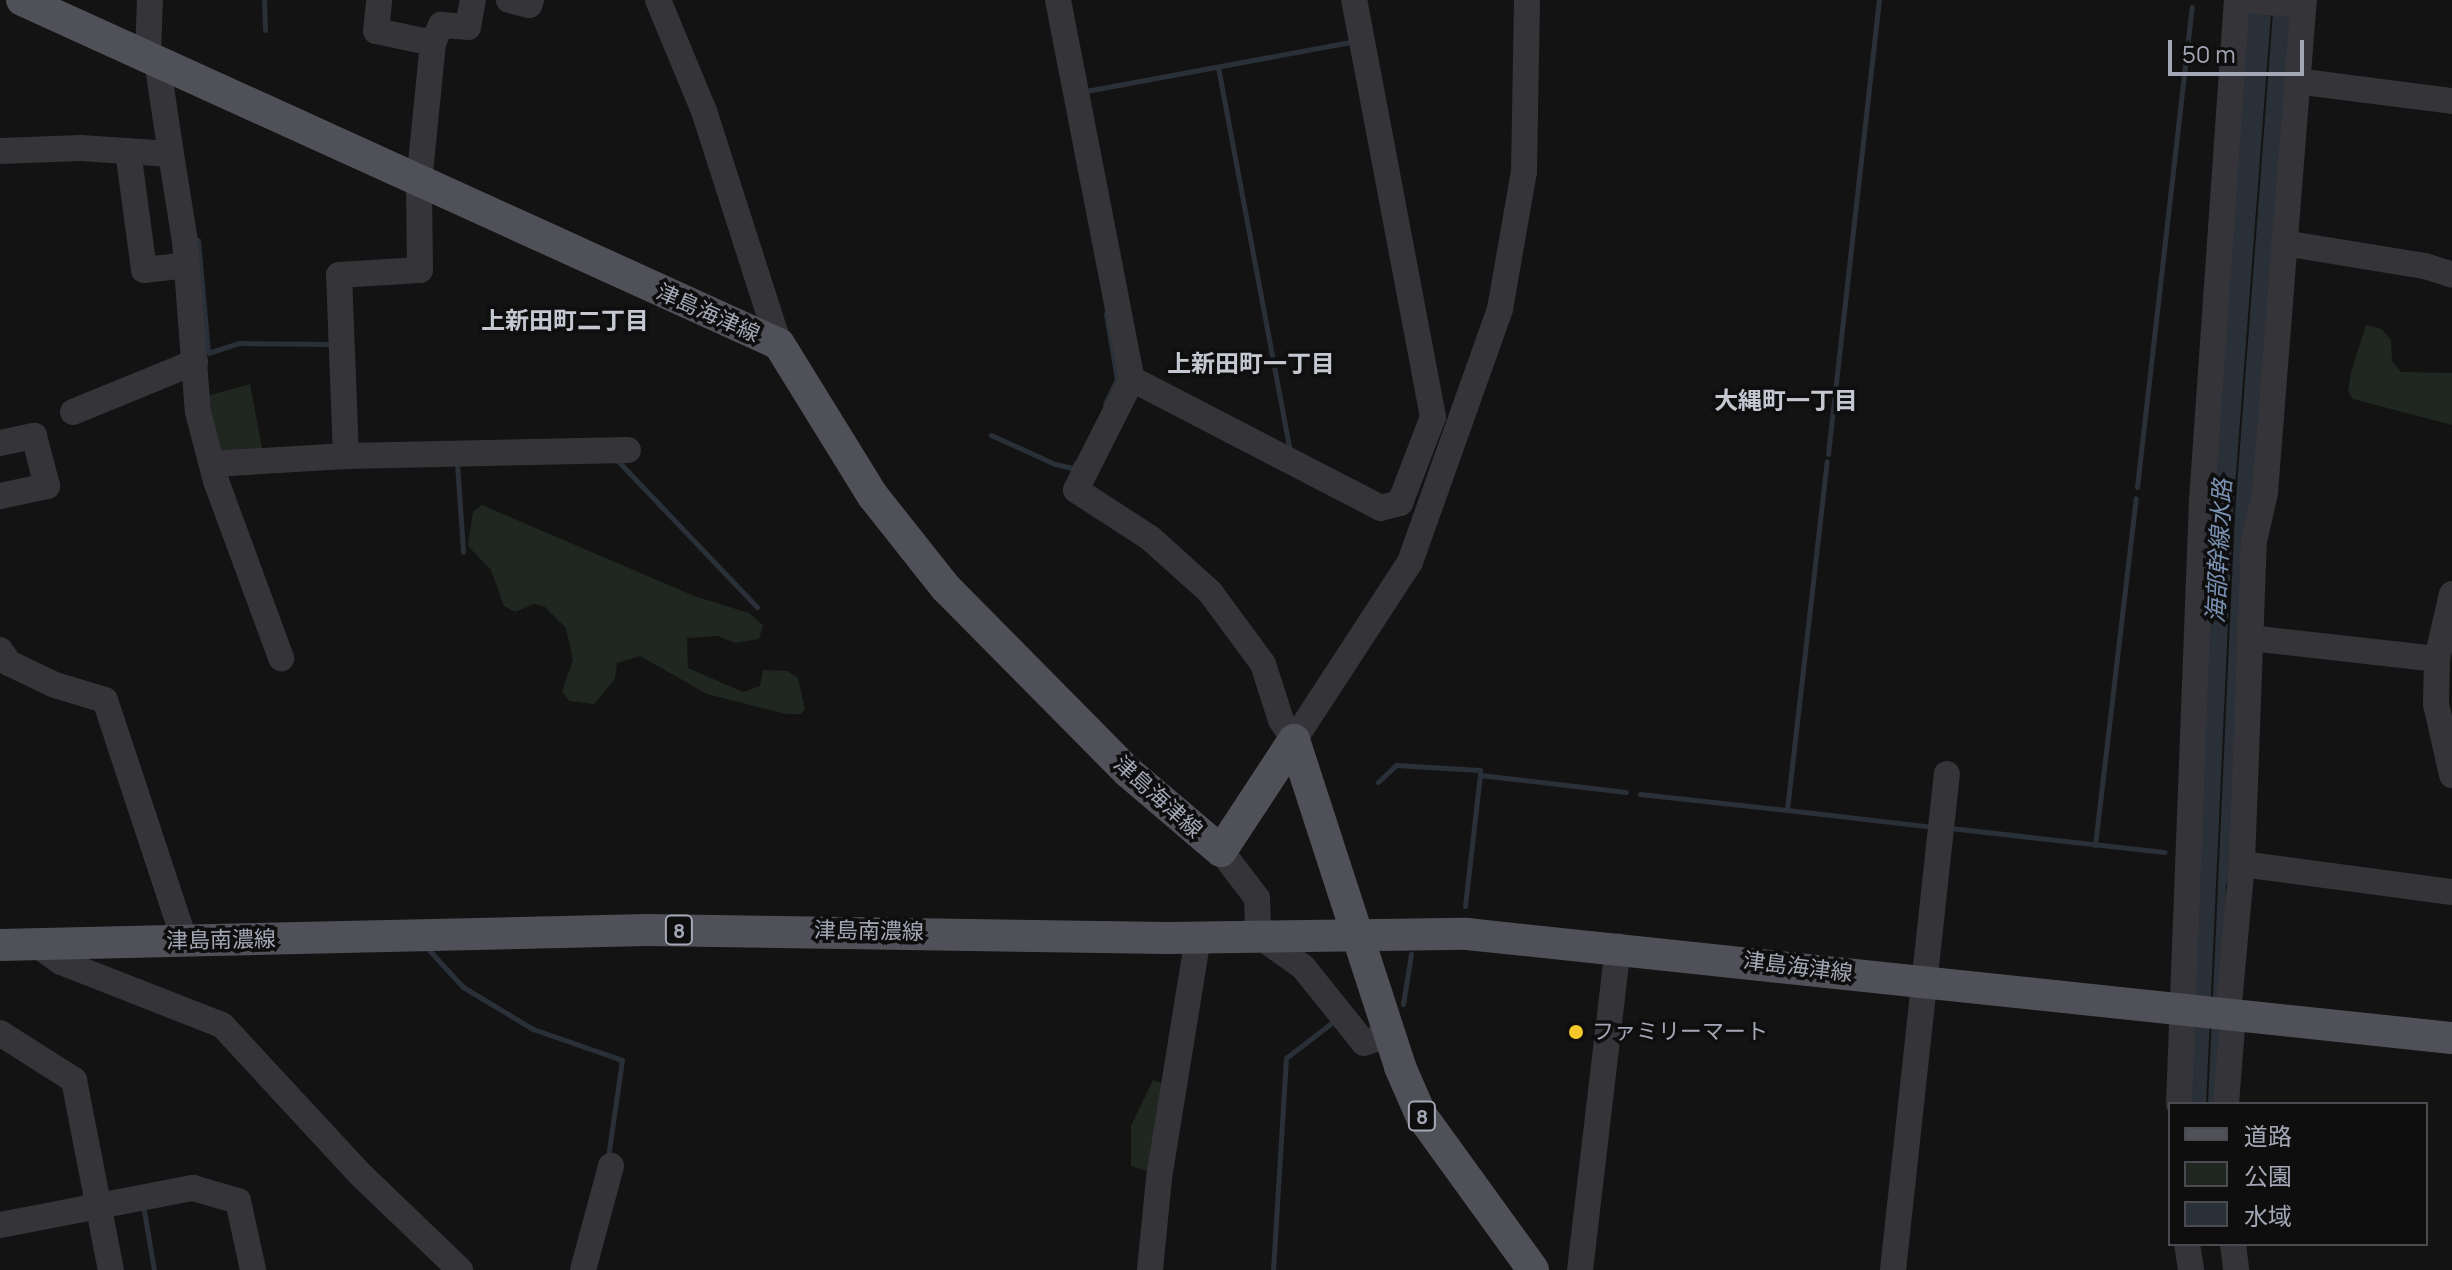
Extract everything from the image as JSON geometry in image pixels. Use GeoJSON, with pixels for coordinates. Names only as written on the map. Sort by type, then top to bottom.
{"type":"FeatureCollection","features":[{"type":"Feature","properties":{"kind":"main road","name":"津島海津線"},"geometry":{"type":"LineString","coordinates":[[22,0],[779,344],[873,496],[946,588],[1127,771],[1221,851],[1294,740]]}},
{"type":"Feature","properties":{"kind":"main road"},"geometry":{"type":"LineString","coordinates":[[1294,740],[1358,937]]}},
{"type":"Feature","properties":{"kind":"main road","name":"津島南濃線"},"geometry":{"type":"LineString","coordinates":[[0,945],[647,930],[1358,937]]}},
{"type":"Feature","properties":{"kind":"main road","name":"津島海津線"},"geometry":{"type":"LineString","coordinates":[[1358,937],[1467,934],[1618,946],[2452,1038]]}},
{"type":"Feature","properties":{"kind":"main road","name":"8"},"geometry":{"type":"LineString","coordinates":[[1358,937],[1421,1115],[1533,1270]]}},
{"type":"Feature","properties":{"kind":"street"},"geometry":{"type":"LineString","coordinates":[[150,0],[152,58],[171,154],[187,265],[198,412],[212,464],[281,658]]}},
{"type":"Feature","properties":{"kind":"street"},"geometry":{"type":"LineString","coordinates":[[379,0],[376,31],[433,43]]}},
{"type":"Feature","properties":{"kind":"street"},"geometry":{"type":"LineString","coordinates":[[346,456],[339,275],[420,270],[419,183],[433,43],[441,25],[468,27],[473,0]]}},
{"type":"Feature","properties":{"kind":"street"},"geometry":{"type":"LineString","coordinates":[[509,0],[529,5],[531,0]]}},
{"type":"Feature","properties":{"kind":"street"},"geometry":{"type":"LineString","coordinates":[[658,0],[704,111],[779,344]]}},
{"type":"Feature","properties":{"kind":"street"},"geometry":{"type":"LineString","coordinates":[[1058,0],[1132,379],[1076,490],[1150,538],[1210,592],[1263,664],[1281,720],[1294,740],[1410,562],[1500,309],[1511,270],[1524,172],[1527,0]]}},
{"type":"Feature","properties":{"kind":"street"},"geometry":{"type":"LineString","coordinates":[[1132,379],[1381,508],[1400,503],[1433,417],[1354,0]]}},
{"type":"Feature","properties":{"kind":"street"},"geometry":{"type":"LineString","coordinates":[[2179,1102],[2186,1011],[2202,500],[2240,0],[2303,3],[2265,493],[2254,541],[2242,864],[2226,1102]]}},
{"type":"Feature","properties":{"kind":"street"},"geometry":{"type":"LineString","coordinates":[[2296,81],[2452,101]]}},
{"type":"Feature","properties":{"kind":"street"},"geometry":{"type":"LineString","coordinates":[[0,151],[171,154]]}},
{"type":"Feature","properties":{"kind":"street"},"geometry":{"type":"LineString","coordinates":[[128,151],[144,270],[187,265]]}},
{"type":"Feature","properties":{"kind":"street"},"geometry":{"type":"LineString","coordinates":[[2284,243],[2425,266],[2452,275]]}},
{"type":"Feature","properties":{"kind":"street"},"geometry":{"type":"LineString","coordinates":[[73,412],[195,362]]}},
{"type":"Feature","properties":{"kind":"street"},"geometry":{"type":"LineString","coordinates":[[0,443],[34,436],[47,486],[0,496]]}},
{"type":"Feature","properties":{"kind":"street"},"geometry":{"type":"LineString","coordinates":[[212,464],[346,456],[628,450]]}},
{"type":"Feature","properties":{"kind":"street"},"geometry":{"type":"LineString","coordinates":[[2452,594],[2437,659],[2452,775]]}},
{"type":"Feature","properties":{"kind":"street"},"geometry":{"type":"LineString","coordinates":[[2250,638],[2437,659]]}},
{"type":"Feature","properties":{"kind":"street"},"geometry":{"type":"LineString","coordinates":[[0,650],[9,663],[55,685],[105,700],[185,942]]}},
{"type":"Feature","properties":{"kind":"street"},"geometry":{"type":"LineString","coordinates":[[1893,1270],[1947,774]]}},
{"type":"Feature","properties":{"kind":"street"},"geometry":{"type":"LineString","coordinates":[[1221,851],[1257,898],[1258,935],[1303,967],[1364,1043],[1390,1034]]}},
{"type":"Feature","properties":{"kind":"street"},"geometry":{"type":"LineString","coordinates":[[2242,864],[2452,892]]}},
{"type":"Feature","properties":{"kind":"street"},"geometry":{"type":"LineString","coordinates":[[1150,1270],[1159,1178],[1198,937]]}},
{"type":"Feature","properties":{"kind":"street"},"geometry":{"type":"LineString","coordinates":[[36,944],[61,962],[222,1025],[362,1176],[460,1270]]}},
{"type":"Feature","properties":{"kind":"street"},"geometry":{"type":"LineString","coordinates":[[1580,1270],[1618,946]]}},
{"type":"Feature","properties":{"kind":"street"},"geometry":{"type":"LineString","coordinates":[[0,1033],[74,1080],[111,1270]]}},
{"type":"Feature","properties":{"kind":"street"},"geometry":{"type":"LineString","coordinates":[[583,1270],[611,1166]]}},
{"type":"Feature","properties":{"kind":"street"},"geometry":{"type":"LineString","coordinates":[[0,1225],[193,1188],[238,1201],[253,1270]]}},
{"type":"Feature","properties":{"kind":"street"},"geometry":{"type":"LineString","coordinates":[[2187,1246],[2191,1270]]}},
{"type":"Feature","properties":{"kind":"street"},"geometry":{"type":"LineString","coordinates":[[2233,1246],[2236,1270]]}},
{"type":"Feature","properties":{"kind":"green space"},"geometry":{"type":"Polygon","coordinates":[[[2366,325],[2382,329],[2391,340],[2392,361],[2401,372],[2452,373],[2452,425],[2353,399],[2348,391],[2351,372],[2366,325]]]}},
{"type":"Feature","properties":{"kind":"green space"},"geometry":{"type":"Polygon","coordinates":[[[250,384],[263,454],[215,453],[204,397],[250,384]]]}},
{"type":"Feature","properties":{"kind":"green space"},"geometry":{"type":"Polygon","coordinates":[[[482,505],[694,596],[749,613],[763,625],[759,639],[735,643],[718,636],[687,638],[688,668],[743,692],[760,686],[763,670],[787,671],[798,678],[805,709],[801,714],[786,714],[707,694],[640,656],[617,663],[615,679],[594,704],[569,701],[562,691],[573,660],[566,628],[545,607],[534,604],[515,612],[504,606],[491,570],[468,546],[473,512],[482,505]]]}},
{"type":"Feature","properties":{"kind":"green space"},"geometry":{"type":"Polygon","coordinates":[[[1153,1080],[1168,1085],[1153,1173],[1131,1166],[1131,1126],[1153,1080]]]}},
{"type":"Feature","properties":{"kind":"water","name":"海部幹線水路"},"geometry":{"type":"Polygon","coordinates":[[[2249,0],[2272,0],[2233,512],[2206,1102],[2190,1102],[2211,509],[2249,0]]]}},
{"type":"Feature","properties":{"kind":"water"},"geometry":{"type":"Polygon","coordinates":[[[2274,0],[2292,0],[2233,868],[2226,884],[2220,1102],[2208,1102],[2235,513],[2274,0]]]}},
{"type":"Feature","properties":{"kind":"waterway"},"geometry":{"type":"LineString","coordinates":[[264,0],[265,30]]}},
{"type":"Feature","properties":{"kind":"waterway"},"geometry":{"type":"LineString","coordinates":[[1828,454],[1879,0]]}},
{"type":"Feature","properties":{"kind":"waterway"},"geometry":{"type":"LineString","coordinates":[[2137,487],[2192,7]]}},
{"type":"Feature","properties":{"kind":"waterway"},"geometry":{"type":"LineString","coordinates":[[1086,91],[1350,42]]}},
{"type":"Feature","properties":{"kind":"waterway"},"geometry":{"type":"LineString","coordinates":[[1218,67],[1289,448]]}},
{"type":"Feature","properties":{"kind":"waterway"},"geometry":{"type":"LineString","coordinates":[[198,240],[208,353],[239,343],[331,344]]}},
{"type":"Feature","properties":{"kind":"waterway"},"geometry":{"type":"LineString","coordinates":[[1105,404],[1117,379],[1106,314]]}},
{"type":"Feature","properties":{"kind":"waterway"},"geometry":{"type":"LineString","coordinates":[[991,435],[1055,464],[1073,468],[1076,463]]}},
{"type":"Feature","properties":{"kind":"waterway"},"geometry":{"type":"LineString","coordinates":[[617,460],[757,607]]}},
{"type":"Feature","properties":{"kind":"waterway"},"geometry":{"type":"LineString","coordinates":[[1640,794],[1787,810],[1827,461]]}},
{"type":"Feature","properties":{"kind":"waterway"},"geometry":{"type":"LineString","coordinates":[[457,463],[463,552]]}},
{"type":"Feature","properties":{"kind":"waterway"},"geometry":{"type":"LineString","coordinates":[[2095,845],[2136,498]]}},
{"type":"Feature","properties":{"kind":"waterway"},"geometry":{"type":"LineString","coordinates":[[1378,782],[1396,765],[1480,770],[1480,775]]}},
{"type":"Feature","properties":{"kind":"waterway"},"geometry":{"type":"LineString","coordinates":[[1465,906],[1480,775],[1626,792]]}},
{"type":"Feature","properties":{"kind":"waterway"},"geometry":{"type":"LineString","coordinates":[[1787,810],[1935,827]]}},
{"type":"Feature","properties":{"kind":"waterway"},"geometry":{"type":"LineString","coordinates":[[1950,828],[2165,852]]}},
{"type":"Feature","properties":{"kind":"waterway"},"geometry":{"type":"LineString","coordinates":[[428,949],[463,987],[533,1029],[622,1060],[608,1157]]}},
{"type":"Feature","properties":{"kind":"waterway"},"geometry":{"type":"LineString","coordinates":[[1403,1004],[1411,954]]}},
{"type":"Feature","properties":{"kind":"waterway"},"geometry":{"type":"LineString","coordinates":[[1273,1270],[1286,1058],[1334,1021]]}},
{"type":"Feature","properties":{"kind":"waterway"},"geometry":{"type":"LineString","coordinates":[[143,1205],[154,1270]]}},
{"type":"Feature","properties":{"kind":"place","name":"ファミリーマート"},"geometry":{"type":"Point","coordinates":[1576,1032]}},
{"type":"Feature","properties":{"kind":"district","name":"上新田町二丁目"},"geometry":{"type":"Point","coordinates":[565,320]}},
{"type":"Feature","properties":{"kind":"district","name":"上新田町一丁目"},"geometry":{"type":"Point","coordinates":[1251,363]}},
{"type":"Feature","properties":{"kind":"district","name":"大縄町一丁目"},"geometry":{"type":"Point","coordinates":[1786,400]}}]}
